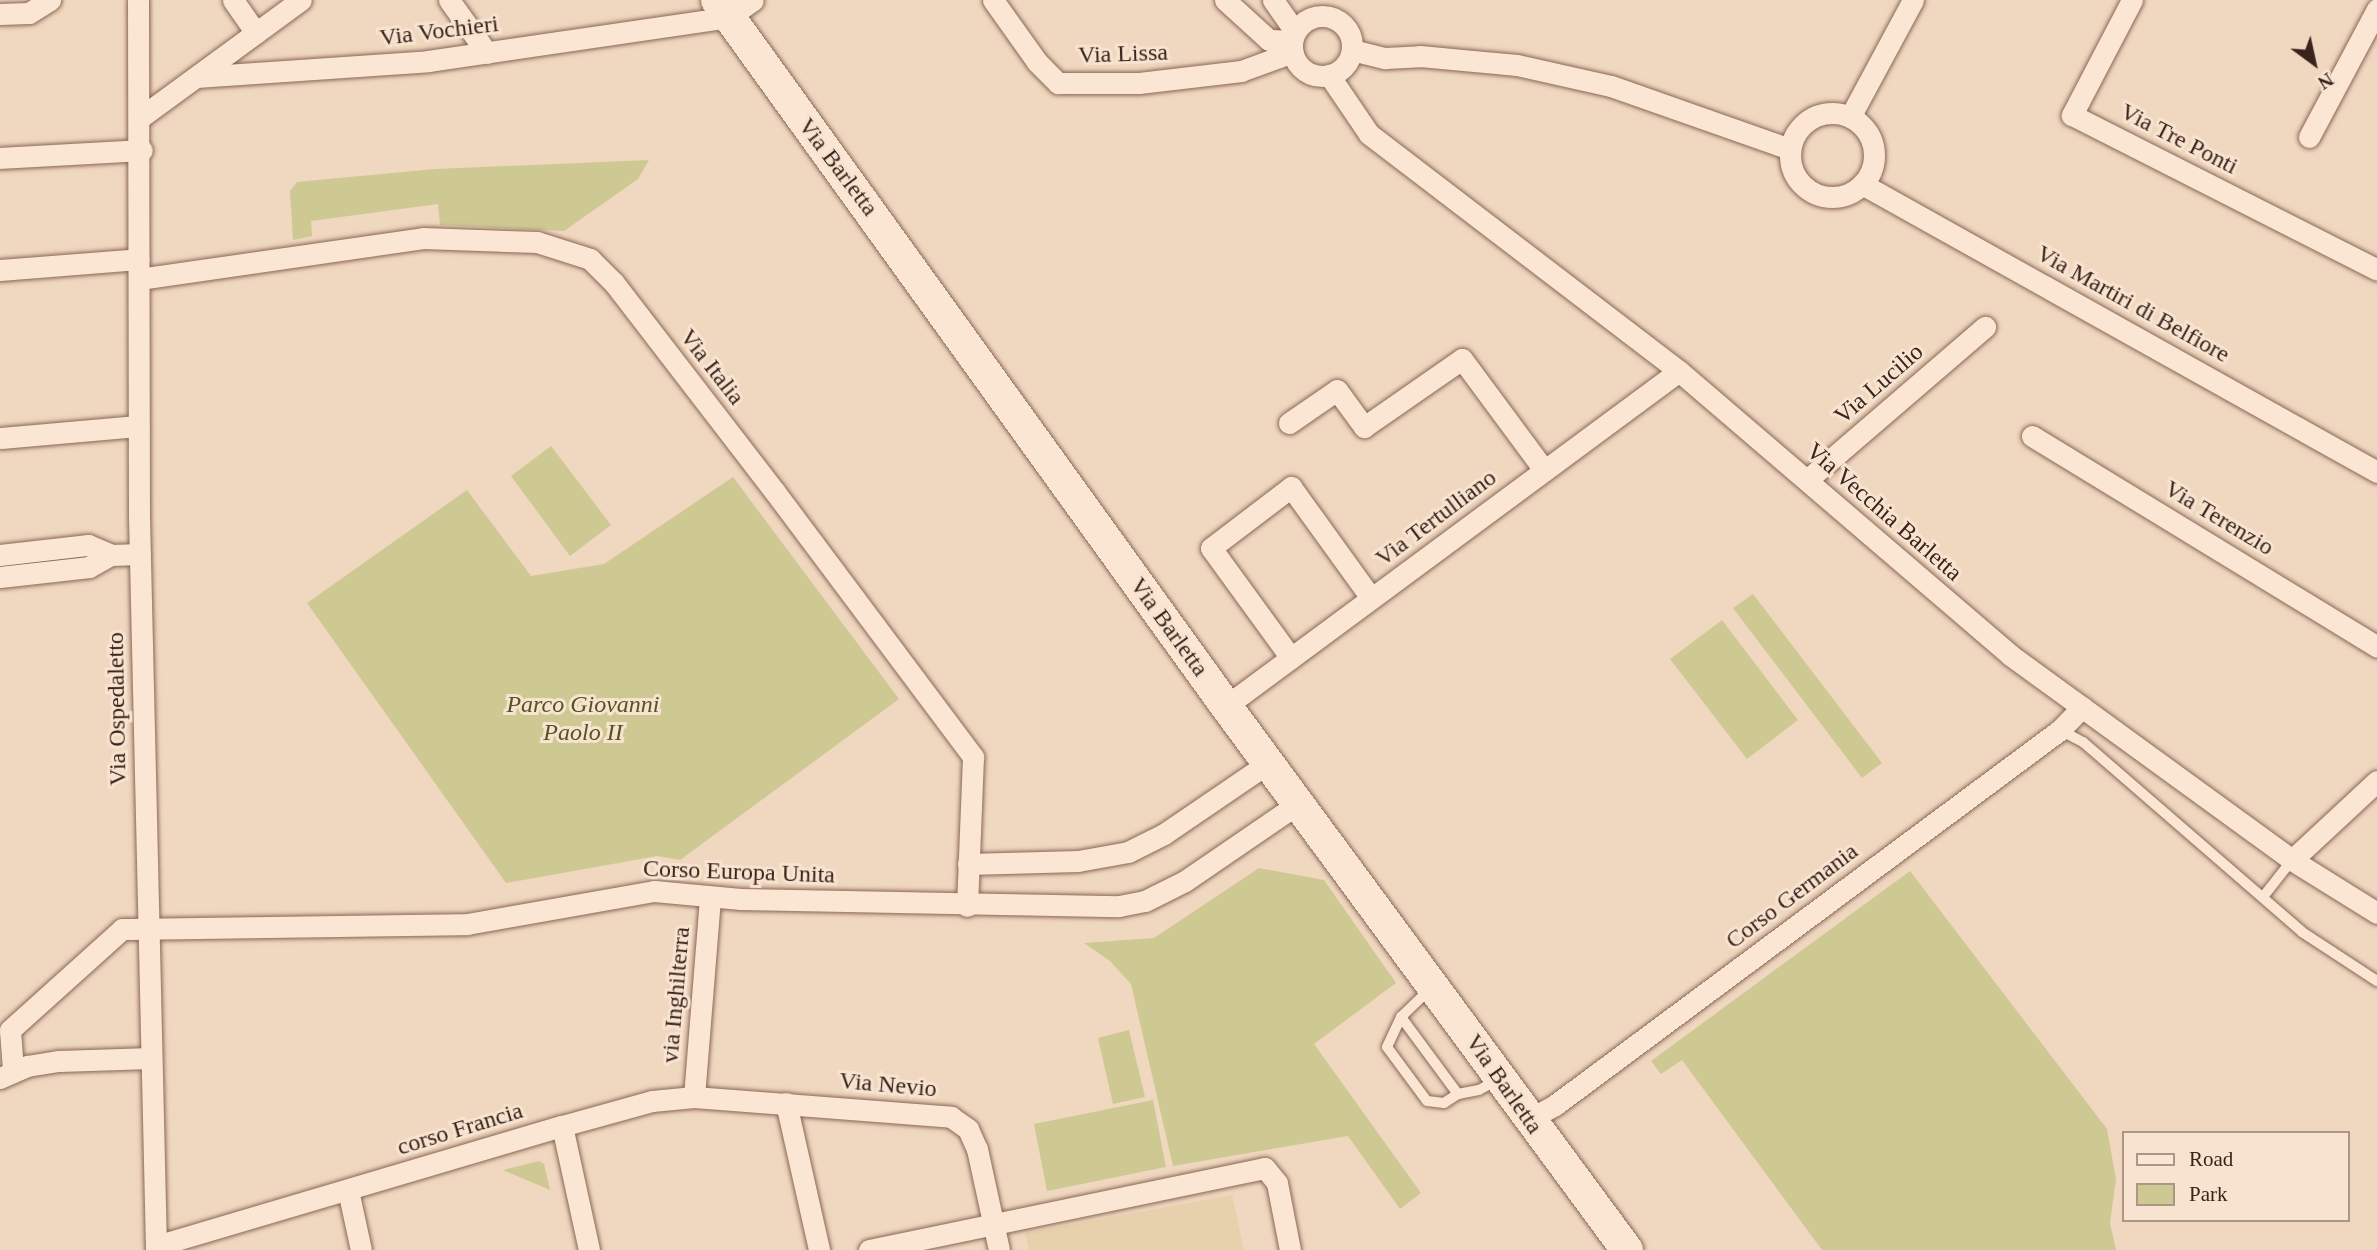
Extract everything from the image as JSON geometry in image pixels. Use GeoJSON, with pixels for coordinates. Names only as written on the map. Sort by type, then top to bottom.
{"type":"FeatureCollection","features":[{"type":"Feature","properties":{"kind":"main road","name":"Via Barletta"},"geometry":{"type":"LineString","coordinates":[[733,6],[1226,706],[1434,985],[1528,1120],[1627,1250]]}},
{"type":"Feature","properties":{"kind":"street"},"geometry":{"type":"LineString","coordinates":[[0,14],[29,13],[50,0]]}},
{"type":"Feature","properties":{"kind":"street","name":"Via Ospedaletto"},"geometry":{"type":"LineString","coordinates":[[138,0],[141,117],[138,426],[156,1248]]}},
{"type":"Feature","properties":{"kind":"street"},"geometry":{"type":"LineString","coordinates":[[233,0],[256,33]]}},
{"type":"Feature","properties":{"kind":"street"},"geometry":{"type":"LineString","coordinates":[[141,117],[301,0]]}},
{"type":"Feature","properties":{"kind":"street"},"geometry":{"type":"LineString","coordinates":[[449,0],[487,53]]}},
{"type":"Feature","properties":{"kind":"street","name":"Via Lissa"},"geometry":{"type":"LineString","coordinates":[[993,0],[1037,62],[1058,83],[1139,83],[1241,71],[1294,33]]}},
{"type":"Feature","properties":{"kind":"street"},"geometry":{"type":"LineString","coordinates":[[1225,0],[1269,40],[1294,33],[1315,16],[1338,20],[1347,28],[1352,50],[1348,62],[1329,75],[1306,71],[1294,33],[1273,0]]}},
{"type":"Feature","properties":{"kind":"street"},"geometry":{"type":"LineString","coordinates":[[1850,117],[1913,0]]}},
{"type":"Feature","properties":{"kind":"street","name":"Via Tre Ponti"},"geometry":{"type":"LineString","coordinates":[[2132,0],[2072,115],[2377,270]]}},
{"type":"Feature","properties":{"kind":"street","name":"Via Vochieri"},"geometry":{"type":"LineString","coordinates":[[195,77],[428,61],[487,53],[733,6]]}},
{"type":"Feature","properties":{"kind":"street"},"geometry":{"type":"LineString","coordinates":[[2309,137],[2377,9]]}},
{"type":"Feature","properties":{"kind":"street"},"geometry":{"type":"LineString","coordinates":[[1352,50],[1385,58],[1420,56],[1517,65],[1611,86],[1790,149]]}},
{"type":"Feature","properties":{"kind":"street","name":"Via Vecchia Barletta"},"geometry":{"type":"LineString","coordinates":[[1329,75],[1369,134],[1679,372],[2010,655],[2292,860],[2377,913]]}},
{"type":"Feature","properties":{"kind":"street"},"geometry":{"type":"LineString","coordinates":[[1837,113],[1850,117],[1869,134],[1873,147],[1874,160],[1863,184],[1840,196],[1814,193],[1795,175],[1790,149],[1801,126],[1812,118],[1837,113]]}},
{"type":"Feature","properties":{"kind":"street"},"geometry":{"type":"LineString","coordinates":[[0,158],[141,158]]}},
{"type":"Feature","properties":{"kind":"street","name":"Via Martiri di Belfiore"},"geometry":{"type":"LineString","coordinates":[[1863,184],[2377,472]]}},
{"type":"Feature","properties":{"kind":"street","name":"Via Italia"},"geometry":{"type":"LineString","coordinates":[[0,270],[139,269],[423,239],[487,237],[537,242],[590,259],[614,283],[775,492],[973,757],[967,906]]}},
{"type":"Feature","properties":{"kind":"street","name":"Via Lucilio"},"geometry":{"type":"LineString","coordinates":[[1807,480],[1985,327]]}},
{"type":"Feature","properties":{"kind":"street"},"geometry":{"type":"LineString","coordinates":[[1289,423],[1337,390],[1364,428],[1461,359],[1544,470]]}},
{"type":"Feature","properties":{"kind":"street","name":"Via Tertulliano"},"geometry":{"type":"LineString","coordinates":[[1226,706],[1679,372]]}},
{"type":"Feature","properties":{"kind":"street"},"geometry":{"type":"LineString","coordinates":[[0,438],[138,426]]}},
{"type":"Feature","properties":{"kind":"street","name":"Via Terenzio"},"geometry":{"type":"LineString","coordinates":[[2032,436],[2377,647]]}},
{"type":"Feature","properties":{"kind":"street"},"geometry":{"type":"LineString","coordinates":[[1291,658],[1211,548],[1291,487],[1371,598]]}},
{"type":"Feature","properties":{"kind":"street"},"geometry":{"type":"LineString","coordinates":[[0,555],[88,545],[111,555],[140,554]]}},
{"type":"Feature","properties":{"kind":"street"},"geometry":{"type":"LineString","coordinates":[[0,577],[89,567],[111,555]]}},
{"type":"Feature","properties":{"kind":"street","name":"Corso Germania"},"geometry":{"type":"LineString","coordinates":[[1528,1120],[1555,1105],[2060,730],[2082,707]]}},
{"type":"Feature","properties":{"kind":"street"},"geometry":{"type":"LineString","coordinates":[[968,864],[1078,861],[1128,852],[1164,834],[1268,763]]}},
{"type":"Feature","properties":{"kind":"street"},"geometry":{"type":"LineString","coordinates":[[2292,860],[2377,781]]}},
{"type":"Feature","properties":{"kind":"street","name":"Corso Europa Unita"},"geometry":{"type":"LineString","coordinates":[[7,1074],[10,1030],[114,932],[151,928],[467,924],[654,891],[710,897],[967,906],[1119,906],[1145,901],[1185,881],[1299,803]]}},
{"type":"Feature","properties":{"kind":"street","name":"via Inghilterra"},"geometry":{"type":"LineString","coordinates":[[694,1097],[710,897]]}},
{"type":"Feature","properties":{"kind":"street"},"geometry":{"type":"LineString","coordinates":[[7,1074],[59,1061],[151,1058]]}},
{"type":"Feature","properties":{"kind":"street","name":"corso Francia"},"geometry":{"type":"LineString","coordinates":[[156,1248],[652,1101],[694,1097],[786,1103]]}},
{"type":"Feature","properties":{"kind":"street"},"geometry":{"type":"LineString","coordinates":[[786,1103],[818,1250]]}},
{"type":"Feature","properties":{"kind":"street","name":"Via Nevio"},"geometry":{"type":"LineString","coordinates":[[786,1103],[951,1117],[968,1129],[977,1149],[999,1250]]}},
{"type":"Feature","properties":{"kind":"street"},"geometry":{"type":"LineString","coordinates":[[562,1126],[589,1250]]}},
{"type":"Feature","properties":{"kind":"street"},"geometry":{"type":"LineString","coordinates":[[869,1250],[1265,1168],[1277,1183],[1290,1250]]}},
{"type":"Feature","properties":{"kind":"street"},"geometry":{"type":"LineString","coordinates":[[348,1190],[360,1250]]}},
{"type":"Feature","properties":{"kind":"lane"},"geometry":{"type":"LineString","coordinates":[[2060,730],[2083,742],[2302,932],[2377,981]]}},
{"type":"Feature","properties":{"kind":"lane"},"geometry":{"type":"LineString","coordinates":[[2263,897],[2292,860]]}},
{"type":"Feature","properties":{"kind":"lane"},"geometry":{"type":"LineString","coordinates":[[1434,985],[1401,1017],[1387,1047],[1427,1101],[1444,1103],[1458,1094],[1479,1090],[1500,1079]]}},
{"type":"Feature","properties":{"kind":"lane"},"geometry":{"type":"LineString","coordinates":[[1401,1017],[1458,1094]]}},
{"type":"Feature","properties":{"kind":"shaded area"},"geometry":{"type":"Polygon","coordinates":[[[1232,1195],[1244,1250],[1029,1250],[1025,1233],[1232,1195]]]}},
{"type":"Feature","properties":{"kind":"green space"},"geometry":{"type":"Polygon","coordinates":[[[649,160],[638,179],[564,231],[440,225],[438,204],[311,221],[312,236],[293,240],[290,191],[297,182],[435,169],[649,160]]]}},
{"type":"Feature","properties":{"kind":"green space"},"geometry":{"type":"Polygon","coordinates":[[[551,446],[611,525],[570,556],[511,476],[551,446]]]}},
{"type":"Feature","properties":{"kind":"green space","name":"Parco Giovanni Paolo II"},"geometry":{"type":"Polygon","coordinates":[[[733,477],[899,699],[680,860],[657,856],[506,883],[307,603],[467,490],[531,576],[604,564],[733,477]]]}},
{"type":"Feature","properties":{"kind":"green space"},"geometry":{"type":"Polygon","coordinates":[[[1753,594],[1882,763],[1862,778],[1733,608],[1753,594]]]}},
{"type":"Feature","properties":{"kind":"green space"},"geometry":{"type":"Polygon","coordinates":[[[1722,620],[1798,720],[1747,759],[1670,659],[1722,620]]]}},
{"type":"Feature","properties":{"kind":"green space"},"geometry":{"type":"Polygon","coordinates":[[[1259,868],[1324,880],[1396,983],[1314,1044],[1421,1193],[1400,1209],[1348,1136],[1173,1166],[1131,984],[1110,961],[1084,943],[1154,938],[1259,868]]]}},
{"type":"Feature","properties":{"kind":"green space"},"geometry":{"type":"Polygon","coordinates":[[[1910,871],[2107,1129],[2116,1179],[2110,1223],[2116,1250],[1822,1250],[1682,1060],[1661,1074],[1651,1061],[1910,871]]]}},
{"type":"Feature","properties":{"kind":"green space"},"geometry":{"type":"Polygon","coordinates":[[[1129,1030],[1145,1097],[1113,1104],[1098,1038],[1129,1030]]]}},
{"type":"Feature","properties":{"kind":"green space"},"geometry":{"type":"Polygon","coordinates":[[[1153,1100],[1166,1167],[1047,1191],[1034,1124],[1153,1100]]]}},
{"type":"Feature","properties":{"kind":"green space"},"geometry":{"type":"Polygon","coordinates":[[[539,1161],[544,1164],[550,1190],[503,1170],[539,1161]]]}}]}
